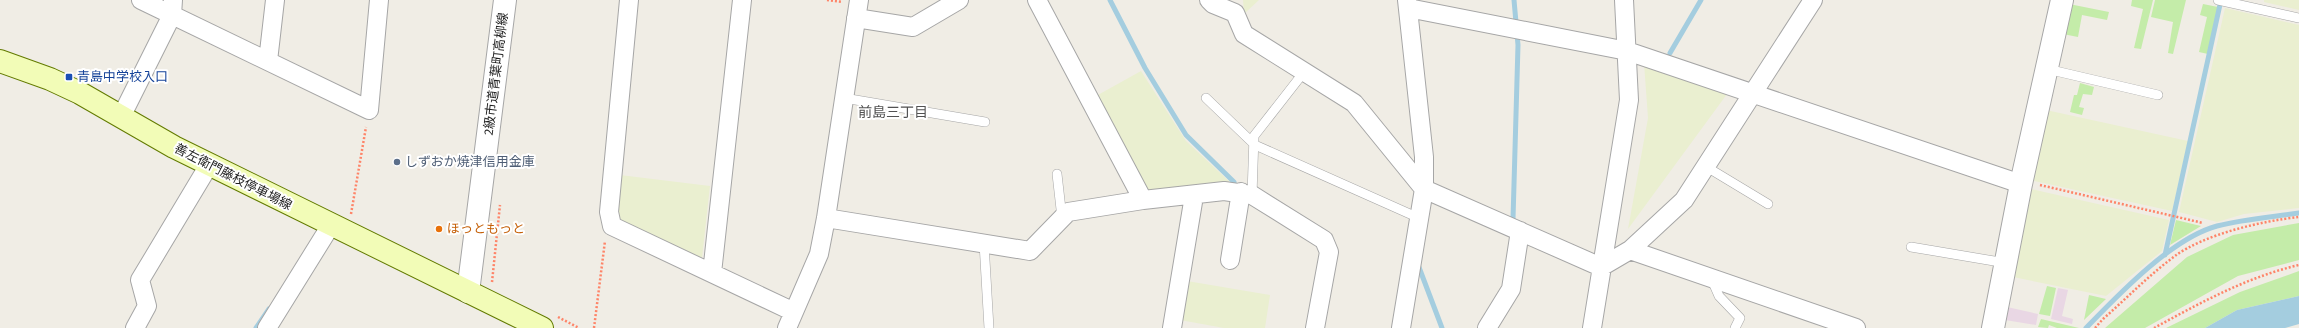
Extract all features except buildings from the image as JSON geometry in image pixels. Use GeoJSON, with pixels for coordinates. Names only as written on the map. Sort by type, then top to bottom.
{"type":"FeatureCollection","features":[{"type":"Feature","properties":{"kind":"main road","name":"善左衛門藤枝停車場線"},"geometry":{"type":"LineString","coordinates":[[0,61],[50,78],[209,165],[340,223],[468,292],[547,321]]}},
{"type":"Feature","properties":{"kind":"street"},"geometry":{"type":"LineString","coordinates":[[141,0],[173,8],[268,61],[368,110],[379,0]]}},
{"type":"Feature","properties":{"kind":"street"},"geometry":{"type":"LineString","coordinates":[[268,61],[275,0]]}},
{"type":"Feature","properties":{"kind":"street","name":"2級市道青葉町高柳線"},"geometry":{"type":"LineString","coordinates":[[468,292],[505,0]]}},
{"type":"Feature","properties":{"kind":"street"},"geometry":{"type":"LineString","coordinates":[[629,0],[609,212],[612,226],[712,273],[790,320],[819,254],[826,218],[859,0]]}},
{"type":"Feature","properties":{"kind":"street"},"geometry":{"type":"LineString","coordinates":[[712,273],[742,0]]}},
{"type":"Feature","properties":{"kind":"street"},"geometry":{"type":"LineString","coordinates":[[856,18],[913,27],[959,0]]}},
{"type":"Feature","properties":{"kind":"street"},"geometry":{"type":"LineString","coordinates":[[1037,0],[1143,200]]}},
{"type":"Feature","properties":{"kind":"street"},"geometry":{"type":"LineString","coordinates":[[1209,0],[1213,4],[1236,6],[1244,34],[1354,103],[1424,188],[1601,267]]}},
{"type":"Feature","properties":{"kind":"street"},"geometry":{"type":"LineString","coordinates":[[1592,328],[1629,100],[1624,0]]}},
{"type":"Feature","properties":{"kind":"street"},"geometry":{"type":"LineString","coordinates":[[1601,267],[1630,250],[1684,200],[1812,0]]}},
{"type":"Feature","properties":{"kind":"street"},"geometry":{"type":"LineString","coordinates":[[1993,328],[2022,183],[2062,0]]}},
{"type":"Feature","properties":{"kind":"street"},"geometry":{"type":"LineString","coordinates":[[1402,328],[1424,188],[1424,157],[1407,4],[1627,51],[1754,92],[2022,183]]}},
{"type":"Feature","properties":{"kind":"street"},"geometry":{"type":"LineString","coordinates":[[121,117],[173,8]]}},
{"type":"Feature","properties":{"kind":"street"},"geometry":{"type":"LineString","coordinates":[[135,328],[147,306],[140,280],[209,165]]}},
{"type":"Feature","properties":{"kind":"street"},"geometry":{"type":"LineString","coordinates":[[826,218],[1030,251],[1068,212],[1143,200],[1194,196],[1224,191],[1247,194],[1324,240],[1329,252],[1315,328]]}},
{"type":"Feature","properties":{"kind":"street"},"geometry":{"type":"LineString","coordinates":[[1230,260],[1247,194]]}},
{"type":"Feature","properties":{"kind":"street"},"geometry":{"type":"LineString","coordinates":[[1172,328],[1194,196]]}},
{"type":"Feature","properties":{"kind":"street"},"geometry":{"type":"LineString","coordinates":[[267,328],[340,223]]}},
{"type":"Feature","properties":{"kind":"street"},"geometry":{"type":"LineString","coordinates":[[1487,328],[1511,289],[1520,231]]}},
{"type":"Feature","properties":{"kind":"street"},"geometry":{"type":"LineString","coordinates":[[1630,250],[1712,280],[1856,328]]}},
{"type":"Feature","properties":{"kind":"lane"},"geometry":{"type":"LineString","coordinates":[[2223,1],[2299,18]]}},
{"type":"Feature","properties":{"kind":"lane"},"geometry":{"type":"LineString","coordinates":[[2047,69],[2158,94]]}},
{"type":"Feature","properties":{"kind":"lane"},"geometry":{"type":"LineString","coordinates":[[1247,194],[1255,145],[1254,136],[1304,72]]}},
{"type":"Feature","properties":{"kind":"lane"},"geometry":{"type":"LineString","coordinates":[[844,98],[985,122]]}},
{"type":"Feature","properties":{"kind":"lane"},"geometry":{"type":"LineString","coordinates":[[1206,98],[1255,145],[1419,218]]}},
{"type":"Feature","properties":{"kind":"lane"},"geometry":{"type":"LineString","coordinates":[[1705,166],[1768,204]]}},
{"type":"Feature","properties":{"kind":"lane"},"geometry":{"type":"LineString","coordinates":[[1057,174],[1062,219]]}},
{"type":"Feature","properties":{"kind":"lane"},"geometry":{"type":"LineString","coordinates":[[984,243],[989,328]]}},
{"type":"Feature","properties":{"kind":"lane"},"geometry":{"type":"LineString","coordinates":[[1911,247],[2006,263]]}},
{"type":"Feature","properties":{"kind":"lane"},"geometry":{"type":"LineString","coordinates":[[1712,280],[1719,296],[1740,318],[1735,328]]}},
{"type":"Feature","properties":{"kind":"path"},"geometry":{"type":"LineString","coordinates":[[340,223],[368,110]]}},
{"type":"Feature","properties":{"kind":"path"},"geometry":{"type":"LineString","coordinates":[[2022,183],[2204,223]]}},
{"type":"Feature","properties":{"kind":"path"},"geometry":{"type":"LineString","coordinates":[[499,286],[492,282],[500,204]]}},
{"type":"Feature","properties":{"kind":"path"},"geometry":{"type":"LineString","coordinates":[[594,328],[609,212]]}},
{"type":"Feature","properties":{"kind":"path"},"geometry":{"type":"LineString","coordinates":[[2096,328],[2103,319],[2176,256],[2209,238],[2282,219],[2299,217]]}},
{"type":"Feature","properties":{"kind":"path"},"geometry":{"type":"LineString","coordinates":[[2154,328],[2198,304],[2269,272],[2299,265]]}},
{"type":"Feature","properties":{"kind":"path"},"geometry":{"type":"LineString","coordinates":[[547,321],[579,328]]}},
{"type":"Feature","properties":{"kind":"shaded area"},"geometry":{"type":"Polygon","coordinates":[[[2058,288],[2068,290],[2062,316],[2073,319],[2072,324],[2051,319],[2058,288]]]}},
{"type":"Feature","properties":{"kind":"shaded area"},"geometry":{"type":"Polygon","coordinates":[[[2007,307],[2038,314],[2036,325],[2005,320],[2007,307]]]}},
{"type":"Feature","properties":{"kind":"green space"},"geometry":{"type":"Polygon","coordinates":[[[1243,0],[1259,0],[1244,14],[1243,0]]]}},
{"type":"Feature","properties":{"kind":"green space"},"geometry":{"type":"Polygon","coordinates":[[[2132,0],[2153,0],[2141,49],[2134,48],[2143,9],[2131,6],[2132,0]]]}},
{"type":"Feature","properties":{"kind":"green space"},"geometry":{"type":"Polygon","coordinates":[[[2155,0],[2186,0],[2173,54],[2168,53],[2173,22],[2151,17],[2155,0]]]}},
{"type":"Feature","properties":{"kind":"green space"},"geometry":{"type":"Polygon","coordinates":[[[2264,0],[2299,0],[2299,10],[2264,2],[2264,0]]]}},
{"type":"Feature","properties":{"kind":"green space"},"geometry":{"type":"Polygon","coordinates":[[[2069,4],[2109,12],[2107,20],[2082,15],[2078,37],[2063,34],[2069,4]]]}},
{"type":"Feature","properties":{"kind":"green space"},"geometry":{"type":"Polygon","coordinates":[[[2203,4],[2218,7],[2208,54],[2199,52],[2207,17],[2200,15],[2203,4]]]}},
{"type":"Feature","properties":{"kind":"green space"},"geometry":{"type":"Polygon","coordinates":[[[2225,8],[2299,25],[2299,208],[2244,214],[2217,222],[2179,212],[2225,8]]]}},
{"type":"Feature","properties":{"kind":"green space"},"geometry":{"type":"Polygon","coordinates":[[[1644,63],[1730,90],[1628,229],[1648,118],[1644,63]]]}},
{"type":"Feature","properties":{"kind":"green space"},"geometry":{"type":"Polygon","coordinates":[[[1141,71],[1186,141],[1233,185],[1147,193],[1096,96],[1141,71]]]}},
{"type":"Feature","properties":{"kind":"green space"},"geometry":{"type":"Polygon","coordinates":[[[2080,83],[2094,87],[2092,95],[2083,94],[2079,107],[2084,108],[2082,115],[2070,112],[2074,95],[2077,95],[2080,83]]]}},
{"type":"Feature","properties":{"kind":"green space"},"geometry":{"type":"Polygon","coordinates":[[[2046,110],[2188,141],[2172,211],[2030,180],[2046,110]]]}},
{"type":"Feature","properties":{"kind":"green space"},"geometry":{"type":"Polygon","coordinates":[[[620,175],[710,186],[702,258],[623,223],[615,211],[620,175]]]}},
{"type":"Feature","properties":{"kind":"green space"},"geometry":{"type":"Polygon","coordinates":[[[2031,189],[2169,220],[2162,251],[2106,296],[2013,277],[2031,189]]]}},
{"type":"Feature","properties":{"kind":"green space"},"geometry":{"type":"Polygon","coordinates":[[[2176,220],[2201,226],[2170,245],[2176,220]]]}},
{"type":"Feature","properties":{"kind":"green space"},"geometry":{"type":"Polygon","coordinates":[[[2299,223],[2299,260],[2238,276],[2145,328],[2105,328],[2187,257],[2233,235],[2299,223]]]}},
{"type":"Feature","properties":{"kind":"green space"},"geometry":{"type":"Polygon","coordinates":[[[2299,271],[2299,296],[2237,310],[2205,328],[2166,328],[2240,292],[2299,271]]]}},
{"type":"Feature","properties":{"kind":"green space"},"geometry":{"type":"Polygon","coordinates":[[[1187,281],[1270,295],[1265,328],[1224,328],[1180,320],[1187,281]]]}},
{"type":"Feature","properties":{"kind":"green space"},"geometry":{"type":"Polygon","coordinates":[[[2047,286],[2056,288],[2050,316],[2039,314],[2047,286]]]}},
{"type":"Feature","properties":{"kind":"green space"},"geometry":{"type":"Polygon","coordinates":[[[2089,295],[2106,299],[2084,320],[2089,295]]]}},
{"type":"Feature","properties":{"kind":"green space"},"geometry":{"type":"Polygon","coordinates":[[[2041,319],[2079,328],[2057,328],[2049,325],[2048,328],[2038,327],[2041,319]]]}},
{"type":"Feature","properties":{"kind":"water"},"geometry":{"type":"Polygon","coordinates":[[[2299,296],[2299,324],[2285,328],[2205,328],[2237,310],[2299,296]]]}},
{"type":"Feature","properties":{"kind":"waterway"},"geometry":{"type":"LineString","coordinates":[[1110,0],[1145,68],[1186,135],[1234,182]]}},
{"type":"Feature","properties":{"kind":"waterway"},"geometry":{"type":"LineString","coordinates":[[1513,219],[1518,45],[1514,0]]}},
{"type":"Feature","properties":{"kind":"waterway"},"geometry":{"type":"LineString","coordinates":[[1670,53],[1701,0]]}},
{"type":"Feature","properties":{"kind":"waterway"},"geometry":{"type":"LineString","coordinates":[[2165,255],[2221,0]]}},
{"type":"Feature","properties":{"kind":"waterway"},"geometry":{"type":"LineString","coordinates":[[2086,328],[2147,269],[2182,242],[2200,232],[2217,226],[2237,222],[2299,213]]}},
{"type":"Feature","properties":{"kind":"waterway"},"geometry":{"type":"LineString","coordinates":[[1417,262],[1442,328]]}},
{"type":"Feature","properties":{"kind":"waterway"},"geometry":{"type":"LineString","coordinates":[[256,328],[269,309]]}},
{"type":"Feature","properties":{"kind":"place","name":"青島中学校入口"},"geometry":{"type":"Point","coordinates":[69,77]}},
{"type":"Feature","properties":{"kind":"place","name":"しずおか焼津信用金庫"},"geometry":{"type":"Point","coordinates":[397,162]}},
{"type":"Feature","properties":{"kind":"place","name":"ほっともっと"},"geometry":{"type":"Point","coordinates":[439,229]}},
{"type":"Feature","properties":{"kind":"district","name":"前島三丁目"},"geometry":{"type":"Point","coordinates":[893,113]}}]}
